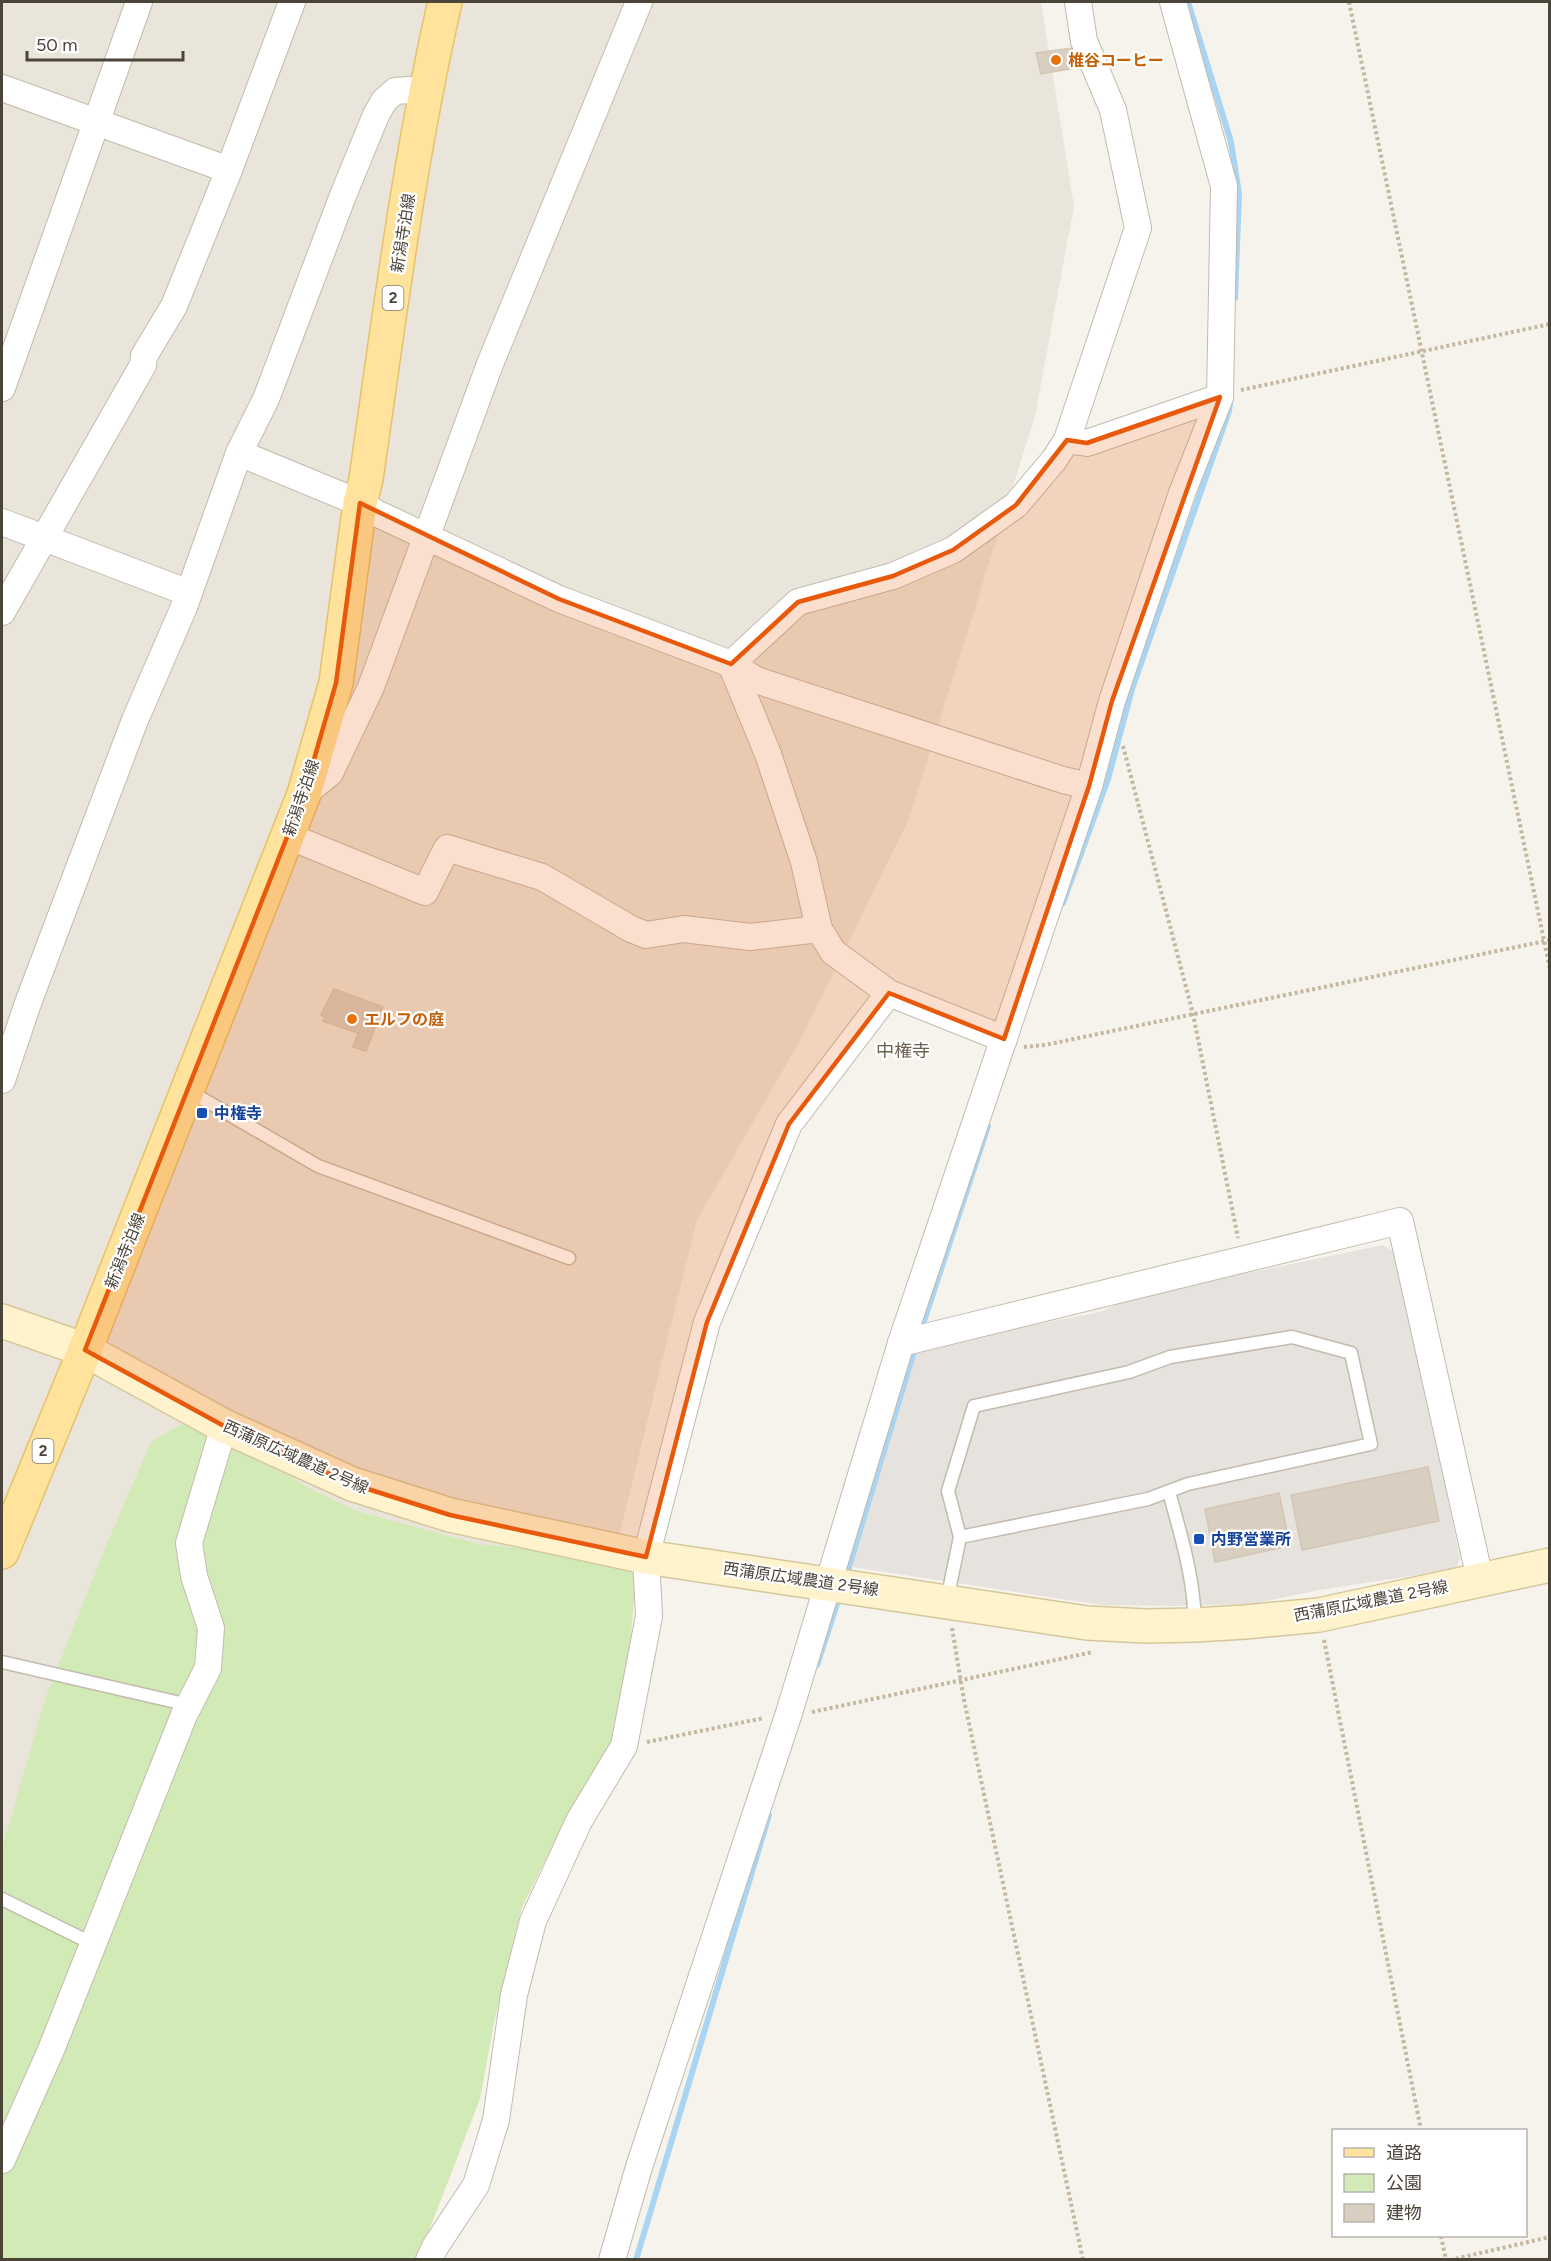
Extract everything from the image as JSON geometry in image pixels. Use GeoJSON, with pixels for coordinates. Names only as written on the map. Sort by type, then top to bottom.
{"type":"FeatureCollection","features":[{"type":"Feature","properties":{"kind":"main road","name":"新潟寺泊線"},"geometry":{"type":"LineString","coordinates":[[2,1552],[85,1350],[288,836],[304,794],[336,683],[360,503],[366,480],[425,93],[445,2]]}},
{"type":"Feature","properties":{"kind":"street"},"geometry":{"type":"LineString","coordinates":[[2,388],[139,2]]}},
{"type":"Feature","properties":{"kind":"street"},"geometry":{"type":"LineString","coordinates":[[2,612],[174,306],[230,170],[292,2]]}},
{"type":"Feature","properties":{"kind":"street"},"geometry":{"type":"LineString","coordinates":[[304,794],[330,773],[366,698],[490,364],[639,2]]}},
{"type":"Feature","properties":{"kind":"street"},"geometry":{"type":"LineString","coordinates":[[730,664],[798,602],[893,576],[952,550],[1016,505],[1054,460],[1067,440],[1138,228],[1113,110],[1084,41],[1078,2]]}},
{"type":"Feature","properties":{"kind":"street"},"geometry":{"type":"LineString","coordinates":[[612,2259],[650,2134],[789,1713],[901,1342],[1089,786],[1115,690],[1182,494],[1220,397],[1224,186],[1173,2]]}},
{"type":"Feature","properties":{"kind":"street"},"geometry":{"type":"LineString","coordinates":[[2,88],[230,170]]}},
{"type":"Feature","properties":{"kind":"street"},"geometry":{"type":"LineString","coordinates":[[2,1077],[135,720],[189,593],[238,453],[266,399],[376,115],[384,101],[395,91],[409,90],[425,93]]}},
{"type":"Feature","properties":{"kind":"street"},"geometry":{"type":"LineString","coordinates":[[1067,440],[1088,443],[1220,397]]}},
{"type":"Feature","properties":{"kind":"street"},"geometry":{"type":"LineString","coordinates":[[238,453],[360,503],[376,513],[559,599],[730,664],[756,681],[1063,780],[1089,786]]}},
{"type":"Feature","properties":{"kind":"street"},"geometry":{"type":"LineString","coordinates":[[2,522],[189,593]]}},
{"type":"Feature","properties":{"kind":"street"},"geometry":{"type":"LineString","coordinates":[[730,664],[768,754],[804,862],[819,929],[833,952],[889,993],[1004,1039]]}},
{"type":"Feature","properties":{"kind":"street"},"geometry":{"type":"LineString","coordinates":[[288,836],[425,892],[447,848],[542,877],[631,929],[646,935],[684,929],[750,937],[819,929]]}},
{"type":"Feature","properties":{"kind":"street"},"geometry":{"type":"LineString","coordinates":[[429,2259],[476,2185],[496,2120],[514,1995],[533,1921],[579,1821],[624,1746],[649,1616],[646,1557],[707,1322],[789,1124],[889,993]]}},
{"type":"Feature","properties":{"kind":"street"},"geometry":{"type":"LineString","coordinates":[[901,1342],[1400,1221],[1480,1579]]}},
{"type":"Feature","properties":{"kind":"street","name":"西蒲原広域農道 2号線"},"geometry":{"type":"LineString","coordinates":[[2,1321],[85,1350],[224,1426],[352,1484],[450,1515],[646,1557],[1087,1623],[1146,1626],[1245,1622],[1319,1615],[1550,1565]]}},
{"type":"Feature","properties":{"kind":"street"},"geometry":{"type":"LineString","coordinates":[[2,2160],[51,2050],[189,1705],[208,1668],[211,1628],[194,1576],[189,1543],[224,1426]]}},
{"type":"Feature","properties":{"kind":"lane"},"geometry":{"type":"LineString","coordinates":[[188,1091],[318,1166],[569,1258]]}},
{"type":"Feature","properties":{"kind":"lane"},"geometry":{"type":"LineString","coordinates":[[946,1601],[960,1537],[948,1491],[974,1406],[1129,1372],[1170,1357],[1292,1337],[1351,1353],[1371,1444],[1188,1484],[1148,1499],[960,1537]]}},
{"type":"Feature","properties":{"kind":"lane"},"geometry":{"type":"LineString","coordinates":[[1169,1492],[1183,1540],[1194,1600],[1195,1625]]}},
{"type":"Feature","properties":{"kind":"lane"},"geometry":{"type":"LineString","coordinates":[[2,1662],[189,1705]]}},
{"type":"Feature","properties":{"kind":"lane"},"geometry":{"type":"LineString","coordinates":[[2,1899],[93,1944]]}},
{"type":"Feature","properties":{"kind":"path"},"geometry":{"type":"LineString","coordinates":[[1349,2],[1421,352],[1547,940],[1550,969]]}},
{"type":"Feature","properties":{"kind":"path"},"geometry":{"type":"LineString","coordinates":[[1220,397],[1550,324]]}},
{"type":"Feature","properties":{"kind":"path"},"geometry":{"type":"LineString","coordinates":[[1123,745],[1193,1014],[1242,1260]]}},
{"type":"Feature","properties":{"kind":"path"},"geometry":{"type":"LineString","coordinates":[[1004,1039],[1022,1047],[1045,1045],[1547,940]]}},
{"type":"Feature","properties":{"kind":"path"},"geometry":{"type":"LineString","coordinates":[[946,1601],[964,1700],[1083,2259]]}},
{"type":"Feature","properties":{"kind":"path"},"geometry":{"type":"LineString","coordinates":[[1319,1615],[1420,2129]]}},
{"type":"Feature","properties":{"kind":"path"},"geometry":{"type":"LineString","coordinates":[[624,1746],[789,1713],[811,1712],[1099,1650]]}},
{"type":"Feature","properties":{"kind":"path"},"geometry":{"type":"LineString","coordinates":[[1442,2237],[1448,2259],[1550,2237]]}},
{"type":"Feature","properties":{"kind":"highlighted area"},"geometry":{"type":"Polygon","coordinates":[[[1220,397],[1112,701],[1089,786],[1004,1039],[889,993],[789,1124],[707,1322],[646,1557],[450,1515],[352,1484],[224,1426],[85,1350],[304,794],[336,683],[360,503],[559,599],[731,664],[798,602],[893,576],[953,550],[1016,505],[1067,440],[1087,443],[1220,397]]]}},
{"type":"Feature","properties":{"kind":"shaded area"},"geometry":{"type":"Polygon","coordinates":[[[2,2],[1041,2],[1074,206],[1035,416],[909,819],[802,1037],[697,1220],[606,1589],[2,1963],[2,2]]]}},
{"type":"Feature","properties":{"kind":"shaded area","name":"内野営業所"},"geometry":{"type":"Polygon","coordinates":[[[1383,1245],[1397,1255],[1460,1558],[1456,1569],[1319,1590],[1252,1604],[1170,1606],[1102,1605],[852,1567],[918,1348],[1100,1312],[1133,1297],[1383,1245]]]}},
{"type":"Feature","properties":{"kind":"green space"},"geometry":{"type":"Polygon","coordinates":[[[182,1424],[208,1437],[257,1455],[310,1489],[360,1512],[478,1544],[637,1560],[624,1727],[564,1822],[521,1910],[495,2018],[480,2099],[418,2259],[2,2260],[2,1849],[45,1699],[109,1539],[151,1442],[182,1424]]]}},
{"type":"Feature","properties":{"kind":"building","name":"椎谷コーヒー"},"geometry":{"type":"Polygon","coordinates":[[[1072,48],[1076,68],[1041,74],[1036,53],[1072,48]]]}},
{"type":"Feature","properties":{"kind":"building","name":"エルフの庭"},"geometry":{"type":"Polygon","coordinates":[[[334,989],[383,1007],[366,1051],[353,1047],[358,1033],[323,1021],[325,1017],[321,1015],[334,989]]]}},
{"type":"Feature","properties":{"kind":"building"},"geometry":{"type":"Polygon","coordinates":[[[1428,1467],[1439,1521],[1302,1550],[1291,1495],[1428,1467]]]}},
{"type":"Feature","properties":{"kind":"building"},"geometry":{"type":"Polygon","coordinates":[[[1279,1493],[1290,1546],[1215,1562],[1205,1509],[1279,1493]]]}},
{"type":"Feature","properties":{"kind":"waterway"},"geometry":{"type":"LineString","coordinates":[[1188,2],[1231,142],[1239,194],[1235,298]]}},
{"type":"Feature","properties":{"kind":"waterway"},"geometry":{"type":"LineString","coordinates":[[1063,903],[1108,779],[1132,689],[1230,404]]}},
{"type":"Feature","properties":{"kind":"waterway"},"geometry":{"type":"LineString","coordinates":[[920,1333],[988,1126]]}},
{"type":"Feature","properties":{"kind":"waterway"},"geometry":{"type":"LineString","coordinates":[[846,1577],[916,1345]]}},
{"type":"Feature","properties":{"kind":"waterway"},"geometry":{"type":"LineString","coordinates":[[817,1665],[840,1595]]}},
{"type":"Feature","properties":{"kind":"waterway"},"geometry":{"type":"LineString","coordinates":[[636,2260],[769,1815]]}},
{"type":"Feature","properties":{"kind":"place","name":"椎谷コーヒー"},"geometry":{"type":"Point","coordinates":[1056,60]}},
{"type":"Feature","properties":{"kind":"place","name":"エルフの庭"},"geometry":{"type":"Point","coordinates":[352,1019]}},
{"type":"Feature","properties":{"kind":"place","name":"中権寺"},"geometry":{"type":"Point","coordinates":[202,1113]}},
{"type":"Feature","properties":{"kind":"place","name":"内野営業所"},"geometry":{"type":"Point","coordinates":[1199,1539]}},
{"type":"Feature","properties":{"kind":"district","name":"中権寺"},"geometry":{"type":"Point","coordinates":[903,1051]}}]}
